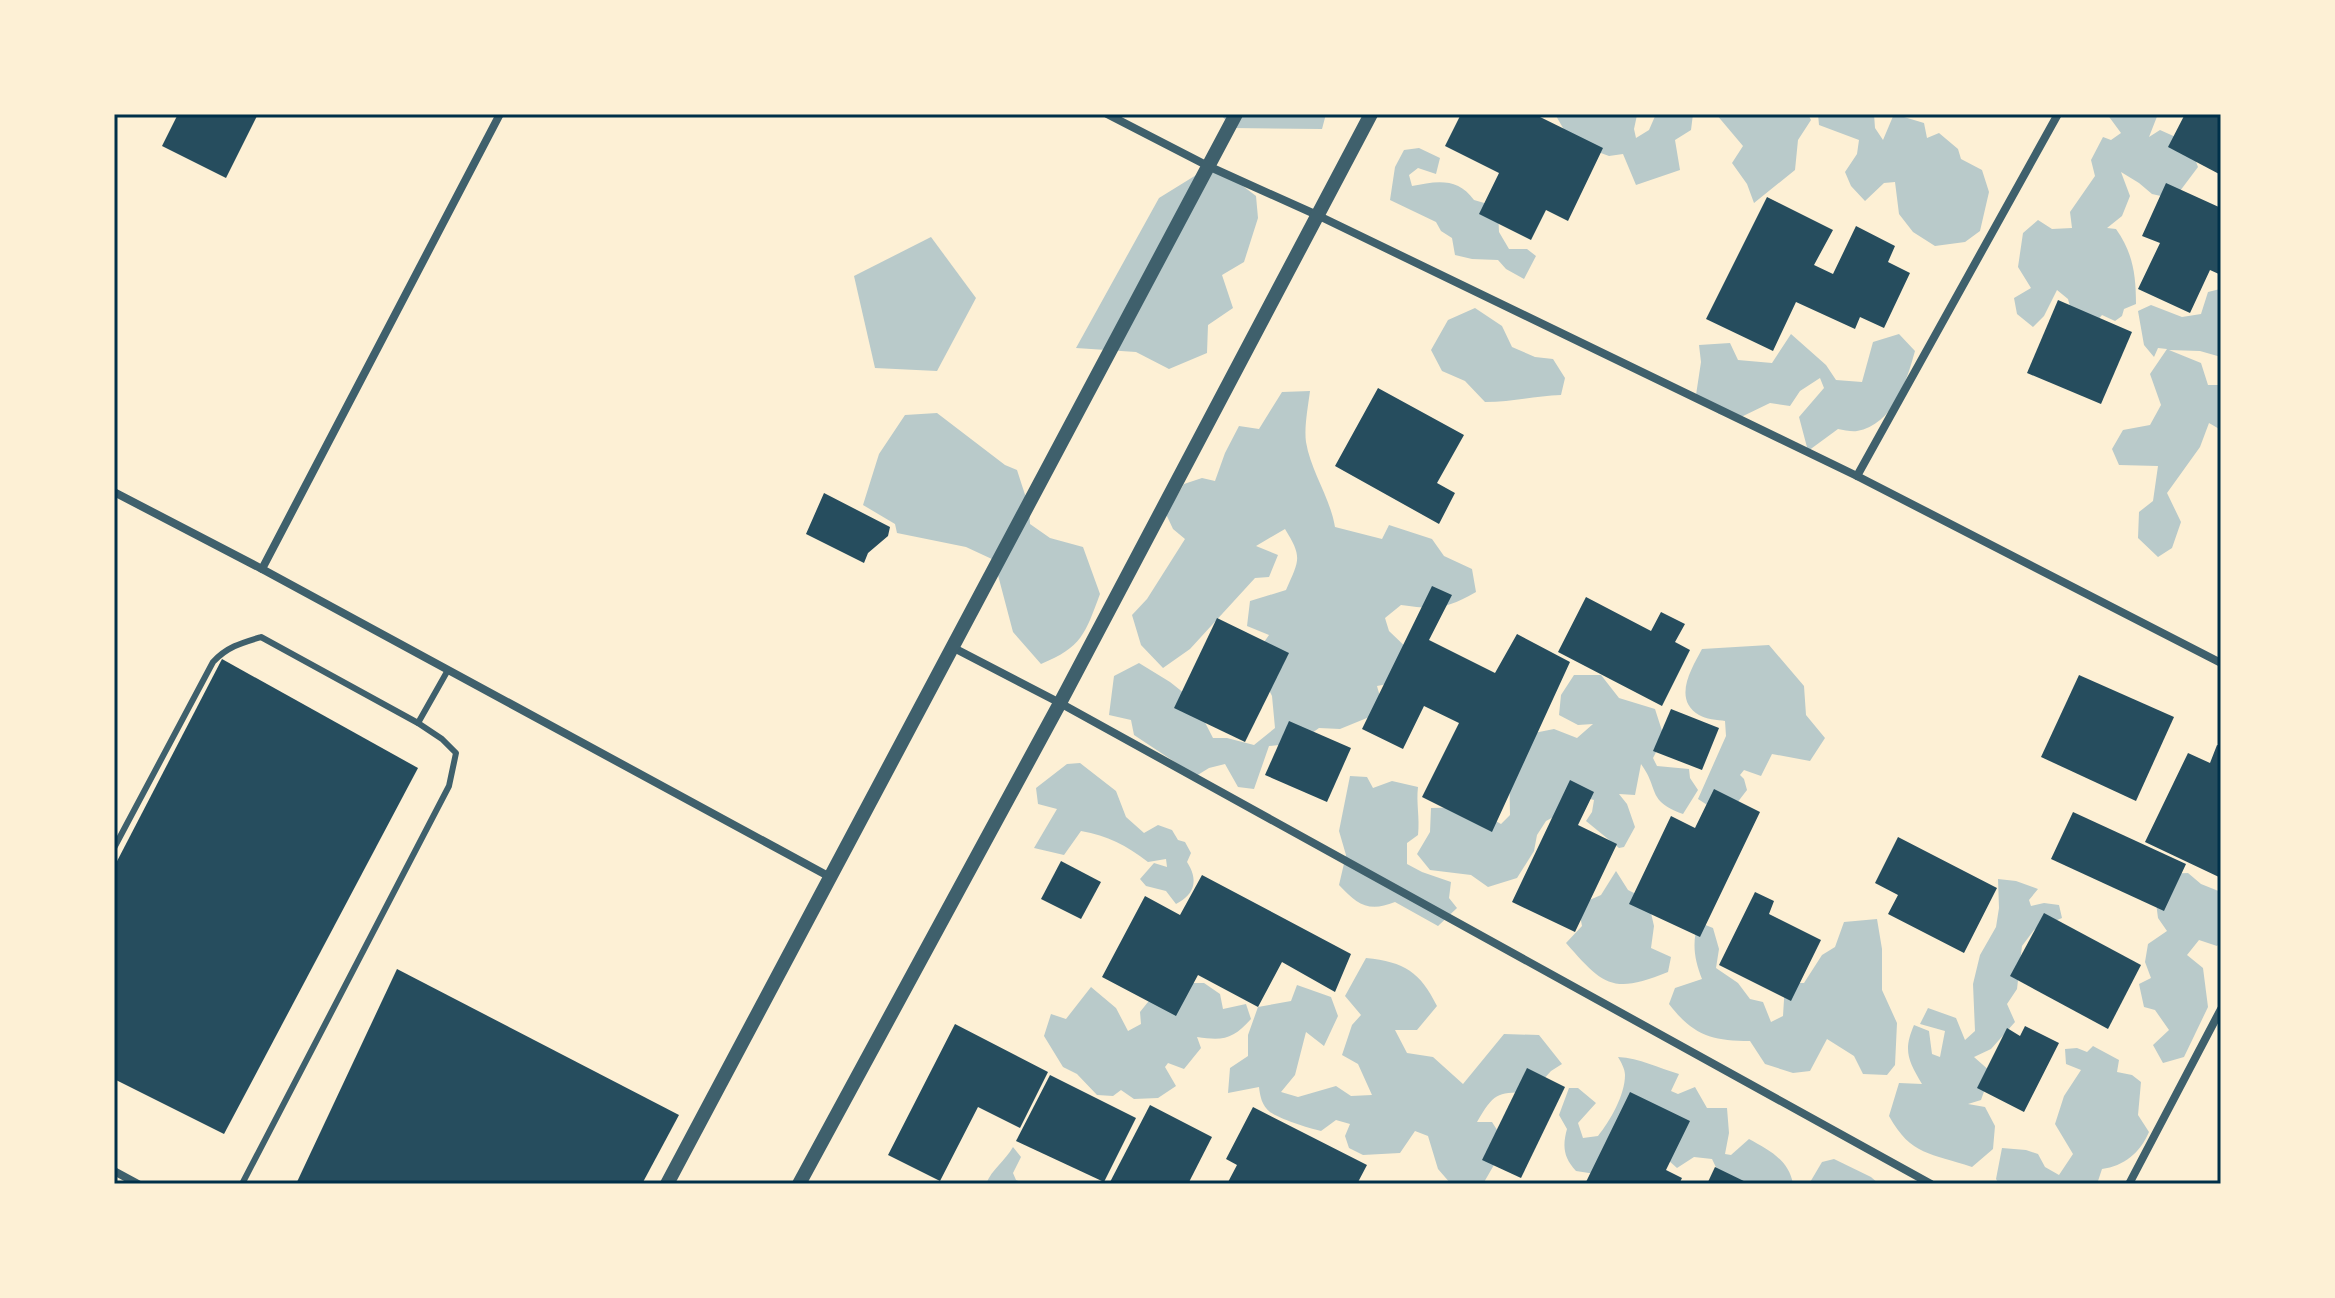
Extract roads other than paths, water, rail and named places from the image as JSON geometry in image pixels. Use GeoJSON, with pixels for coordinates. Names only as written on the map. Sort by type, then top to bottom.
{"type":"FeatureCollection","features":[{"type":"Feature","properties":{"kind":"street"},"geometry":{"type":"LineString","coordinates":[[262,569],[500,114]]}},
{"type":"Feature","properties":{"kind":"street"},"geometry":{"type":"LineString","coordinates":[[1107,114],[1208,166],[1317,215],[1857,476],[2221,663]]}},
{"type":"Feature","properties":{"kind":"street"},"geometry":{"type":"LineString","coordinates":[[667,1184],[1236,114]]}},
{"type":"Feature","properties":{"kind":"street"},"geometry":{"type":"LineString","coordinates":[[799,1184],[1060,703],[1371,114]]}},
{"type":"Feature","properties":{"kind":"street"},"geometry":{"type":"LineString","coordinates":[[1857,476],[2058,114]]}},
{"type":"Feature","properties":{"kind":"street"},"geometry":{"type":"LineString","coordinates":[[114,492],[830,877]]}},
{"type":"Feature","properties":{"kind":"street"},"geometry":{"type":"LineString","coordinates":[[952,647],[1060,703],[1931,1184]]}},
{"type":"Feature","properties":{"kind":"street"},"geometry":{"type":"LineString","coordinates":[[2129,1184],[2221,1009]]}},
{"type":"Feature","properties":{"kind":"street"},"geometry":{"type":"LineString","coordinates":[[114,1171],[138,1184]]}},
{"type":"Feature","properties":{"kind":"lane"},"geometry":{"type":"LineString","coordinates":[[114,848],[213,662],[225,650],[261,637],[418,723],[456,753],[449,786],[242,1184]]}},
{"type":"Feature","properties":{"kind":"lane"},"geometry":{"type":"LineString","coordinates":[[418,723],[448,670]]}}]}
